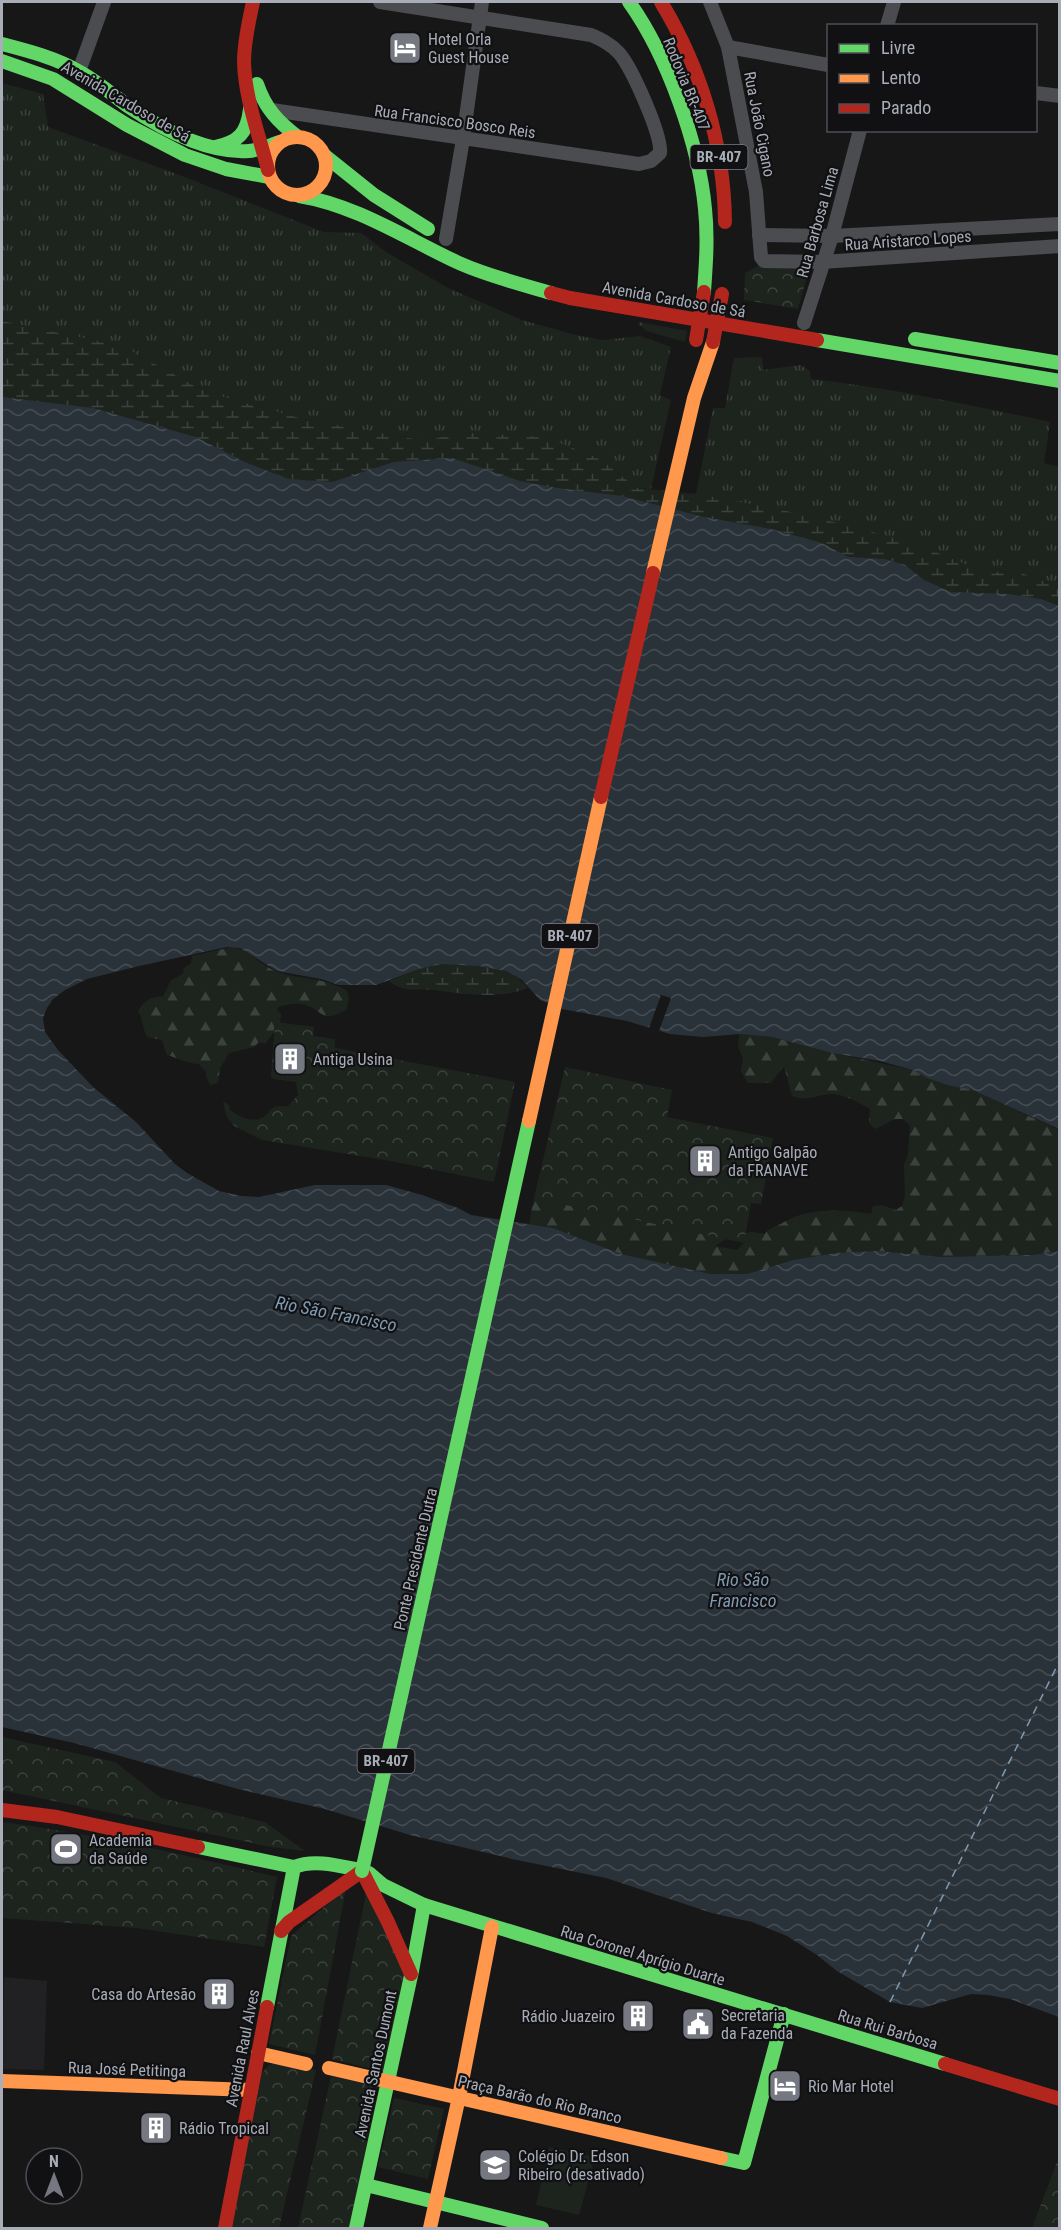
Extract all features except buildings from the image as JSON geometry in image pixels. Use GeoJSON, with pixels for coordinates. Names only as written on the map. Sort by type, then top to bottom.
{"type":"FeatureCollection","features":[{"type":"Feature","properties":{"kind":"main road"},"geometry":{"type":"LineString","coordinates":[[253,2],[246,34],[244,61],[250,109],[268,173],[281,191],[299,196],[308,194],[322,182],[326,174],[324,155]]}},
{"type":"Feature","properties":{"kind":"main road"},"geometry":{"type":"LineString","coordinates":[[264,2],[256,44],[255,75],[257,86],[273,118],[298,137],[314,142],[324,155],[342,171],[405,216],[452,242]]}},
{"type":"Feature","properties":{"kind":"main road","name":"Rodovia BR-407"},"geometry":{"type":"LineString","coordinates":[[629,2],[637,12],[662,62],[687,122],[702,172],[707,210],[704,292],[692,366],[694,398]]}},
{"type":"Feature","properties":{"kind":"main road","name":"Rodovia BR-407"},"geometry":{"type":"LineString","coordinates":[[661,2],[677,26],[694,66],[718,148],[725,216],[724,239]]}},
{"type":"Feature","properties":{"kind":"main road"},"geometry":{"type":"LineString","coordinates":[[670,2],[677,26]]}},
{"type":"Feature","properties":{"kind":"main road"},"geometry":{"type":"LineString","coordinates":[[616,8],[662,62]]}},
{"type":"Feature","properties":{"kind":"main road","name":"Avenida Cardoso de Sá"},"geometry":{"type":"LineString","coordinates":[[2,44],[40,55],[79,71],[138,113],[178,134],[214,147],[242,152],[280,142]]}},
{"type":"Feature","properties":{"kind":"main road","name":"Avenida Cardoso de Sá"},"geometry":{"type":"LineString","coordinates":[[2,61],[46,75],[69,87],[108,114],[177,152],[228,171],[268,173]]}},
{"type":"Feature","properties":{"kind":"main road"},"geometry":{"type":"LineString","coordinates":[[214,147],[240,139],[247,129],[250,109]]}},
{"type":"Feature","properties":{"kind":"main road"},"geometry":{"type":"LineString","coordinates":[[268,173],[270,154],[280,142],[298,137]]}},
{"type":"Feature","properties":{"kind":"main road","name":"Avenida Cardoso de Sá"},"geometry":{"type":"LineString","coordinates":[[299,196],[318,199],[380,223],[460,263],[495,277],[570,298],[1059,381]]}},
{"type":"Feature","properties":{"kind":"main road","name":"BR-407"},"geometry":{"type":"LineString","coordinates":[[451,1475],[608,768],[694,398],[713,342],[723,288]]}},
{"type":"Feature","properties":{"kind":"main road","name":"Avenida Cardoso de Sá"},"geometry":{"type":"LineString","coordinates":[[687,302],[734,311]]}},
{"type":"Feature","properties":{"kind":"main road"},"geometry":{"type":"LineString","coordinates":[[799,322],[820,325]]}},
{"type":"Feature","properties":{"kind":"main road"},"geometry":{"type":"LineString","coordinates":[[898,337],[1059,363]]}},
{"type":"Feature","properties":{"kind":"main road","name":"Ponte Presidente Dutra"},"geometry":{"type":"LineString","coordinates":[[436,1601],[456,1503],[451,1475]]}},
{"type":"Feature","properties":{"kind":"main road","name":"Ponte Presidente Dutra"},"geometry":{"type":"LineString","coordinates":[[429,1634],[411,1651],[404,1624],[432,1496],[451,1475]]}},
{"type":"Feature","properties":{"kind":"main road","name":"BR-407"},"geometry":{"type":"LineString","coordinates":[[365,1872],[411,1651]]}},
{"type":"Feature","properties":{"kind":"main road"},"geometry":{"type":"LineString","coordinates":[[2,1810],[57,1817],[293,1870],[305,1863],[338,1866],[365,1872]]}},
{"type":"Feature","properties":{"kind":"main road","name":"Avenida Raul Alves"},"geometry":{"type":"LineString","coordinates":[[225,2229],[258,2053],[285,1926],[293,1870]]}},
{"type":"Feature","properties":{"kind":"main road"},"geometry":{"type":"LineString","coordinates":[[285,1926],[365,1872]]}},
{"type":"Feature","properties":{"kind":"main road"},"geometry":{"type":"LineString","coordinates":[[365,1872],[411,1974]]}},
{"type":"Feature","properties":{"kind":"main road","name":"Rua Coronel Aprígio Duarte"},"geometry":{"type":"LineString","coordinates":[[365,1872],[383,1885],[424,1905],[784,2014]]}},
{"type":"Feature","properties":{"kind":"main road","name":"Avenida Santos Dumont"},"geometry":{"type":"LineString","coordinates":[[356,2229],[424,1905]]}},
{"type":"Feature","properties":{"kind":"main road"},"geometry":{"type":"LineString","coordinates":[[430,2229],[459,2097],[492,1927]]}},
{"type":"Feature","properties":{"kind":"main road","name":"Rua Rui Barbosa"},"geometry":{"type":"LineString","coordinates":[[784,2014],[1059,2099]]}},
{"type":"Feature","properties":{"kind":"main road","name":"Praça Barão do Rio Branco"},"geometry":{"type":"LineString","coordinates":[[329,2068],[744,2163],[784,2014]]}},
{"type":"Feature","properties":{"kind":"main road"},"geometry":{"type":"LineString","coordinates":[[258,2053],[306,2064]]}},
{"type":"Feature","properties":{"kind":"main road","name":"Rua José Petitinga"},"geometry":{"type":"LineString","coordinates":[[2,2081],[251,2090]]}},
{"type":"Feature","properties":{"kind":"main road"},"geometry":{"type":"LineString","coordinates":[[366,2186],[542,2229]]}},
{"type":"Feature","properties":{"kind":"street"},"geometry":{"type":"LineString","coordinates":[[79,71],[104,2]]}},
{"type":"Feature","properties":{"kind":"street"},"geometry":{"type":"LineString","coordinates":[[380,2],[480,16]]}},
{"type":"Feature","properties":{"kind":"street"},"geometry":{"type":"LineString","coordinates":[[452,242],[463,139],[482,2]]}},
{"type":"Feature","properties":{"kind":"street","name":"Rua João Cigano"},"geometry":{"type":"LineString","coordinates":[[710,2],[728,47],[756,192],[761,256]]}},
{"type":"Feature","properties":{"kind":"street"},"geometry":{"type":"LineString","coordinates":[[888,24],[894,2]]}},
{"type":"Feature","properties":{"kind":"street","name":"Rua Francisco Bosco Reis"},"geometry":{"type":"LineString","coordinates":[[267,109],[639,164],[659,156],[661,148],[659,139],[630,68],[610,44],[591,35],[480,16]]}},
{"type":"Feature","properties":{"kind":"street"},"geometry":{"type":"LineString","coordinates":[[728,47],[827,65]]}},
{"type":"Feature","properties":{"kind":"street"},"geometry":{"type":"LineString","coordinates":[[1037,93],[1059,96]]}},
{"type":"Feature","properties":{"kind":"street","name":"Rua Barbosa Lima"},"geometry":{"type":"LineString","coordinates":[[799,322],[832,236],[859,132]]}},
{"type":"Feature","properties":{"kind":"street","name":"Rua Aristarco Lopes"},"geometry":{"type":"LineString","coordinates":[[759,235],[832,236],[1059,224]]}},
{"type":"Feature","properties":{"kind":"street","name":"Rua Aristarco Lopes"},"geometry":{"type":"LineString","coordinates":[[761,256],[767,262],[822,262],[1059,246]]}},
{"type":"Feature","properties":{"kind":"shaded area"},"geometry":{"type":"Polygon","coordinates":[[[4,1977],[47,1981],[44,2070],[2,2069],[4,1977]]]}},
{"type":"Feature","properties":{"kind":"green space"},"geometry":{"type":"Polygon","coordinates":[[[2,83],[43,94],[48,127],[177,174],[324,232],[361,233],[386,252],[448,288],[522,320],[580,336],[603,340],[640,336],[671,347],[660,395],[671,400],[651,489],[637,488],[600,459],[474,433],[420,440],[303,419],[206,392],[122,346],[2,321],[2,83]]]}},
{"type":"Feature","properties":{"kind":"green space"},"geometry":{"type":"Polygon","coordinates":[[[762,264],[810,266],[798,309],[744,300],[745,273],[762,264]]]}},
{"type":"Feature","properties":{"kind":"green space"},"geometry":{"type":"Polygon","coordinates":[[[2,321],[122,346],[206,392],[303,419],[420,440],[474,433],[545,437],[600,459],[637,488],[696,494],[773,508],[916,544],[984,572],[1019,572],[1059,587],[1059,641],[308,480],[289,479],[245,462],[196,437],[93,408],[2,419],[2,321]]]}},
{"type":"Feature","properties":{"kind":"green space"},"geometry":{"type":"Polygon","coordinates":[[[639,322],[687,331],[685,342],[647,331],[638,324],[639,322]]]}},
{"type":"Feature","properties":{"kind":"green space"},"geometry":{"type":"Polygon","coordinates":[[[762,357],[763,370],[801,365],[810,371],[811,379],[901,392],[1050,422],[1044,463],[1059,467],[1059,587],[1019,572],[984,572],[916,544],[696,494],[713,408],[725,408],[734,358],[762,357]]]}},
{"type":"Feature","properties":{"kind":"green space"},"geometry":{"type":"Polygon","coordinates":[[[232,947],[244,951],[278,972],[339,986],[347,991],[349,999],[346,1010],[331,1016],[326,1016],[302,1004],[278,1007],[277,1010],[281,1014],[280,1023],[275,1022],[274,1032],[265,1044],[259,1042],[254,1047],[229,1053],[220,1068],[218,1083],[210,1085],[206,1072],[199,1064],[167,1055],[162,1040],[147,1037],[138,1011],[148,1000],[163,997],[171,980],[183,974],[184,968],[191,963],[192,956],[232,947]]]}},
{"type":"Feature","properties":{"kind":"green space"},"geometry":{"type":"Polygon","coordinates":[[[441,964],[476,965],[500,969],[520,980],[528,988],[505,994],[481,995],[405,989],[389,981],[419,969],[441,964]]]}},
{"type":"Feature","properties":{"kind":"green space"},"geometry":{"type":"Polygon","coordinates":[[[275,1022],[314,1027],[313,1036],[335,1039],[335,1048],[515,1082],[494,1182],[391,1161],[262,1140],[234,1126],[227,1117],[223,1103],[225,1102],[230,1106],[229,1109],[237,1115],[252,1120],[267,1115],[272,1108],[288,1106],[298,1095],[296,1082],[271,1077],[275,1022]]]}},
{"type":"Feature","properties":{"kind":"green space"},"geometry":{"type":"Polygon","coordinates":[[[739,1034],[772,1037],[832,1053],[913,1070],[927,1078],[970,1089],[1059,1130],[1059,1251],[1033,1255],[942,1257],[877,1251],[836,1253],[793,1260],[747,1274],[711,1274],[621,1254],[553,1228],[529,1224],[534,1198],[726,1239],[715,1246],[737,1250],[744,1243],[746,1233],[764,1234],[773,1227],[804,1214],[849,1211],[871,1214],[873,1206],[882,1205],[896,1210],[902,1206],[905,1196],[904,1165],[908,1154],[910,1126],[903,1119],[895,1119],[875,1129],[869,1123],[870,1109],[840,1095],[830,1094],[811,1098],[792,1096],[784,1066],[771,1083],[748,1083],[741,1071],[743,1058],[738,1047],[739,1034]]]}},
{"type":"Feature","properties":{"kind":"green space"},"geometry":{"type":"Polygon","coordinates":[[[565,1067],[672,1090],[667,1117],[773,1138],[761,1204],[751,1203],[744,1243],[534,1198],[565,1067]]]}},
{"type":"Feature","properties":{"kind":"green space"},"geometry":{"type":"Polygon","coordinates":[[[2,1737],[115,1762],[161,1798],[265,1822],[305,1851],[271,1847],[2,1790],[2,1737]]]}},
{"type":"Feature","properties":{"kind":"green space"},"geometry":{"type":"Polygon","coordinates":[[[2,1822],[106,1839],[277,1877],[264,1947],[137,1928],[2,1918],[2,1822]]]}},
{"type":"Feature","properties":{"kind":"green space"},"geometry":{"type":"Polygon","coordinates":[[[346,1888],[315,2055],[269,2044],[291,1936],[346,1888]]]}},
{"type":"Feature","properties":{"kind":"green space"},"geometry":{"type":"Polygon","coordinates":[[[366,1894],[405,1971],[384,2072],[332,2059],[366,1894]]]}},
{"type":"Feature","properties":{"kind":"green space"},"geometry":{"type":"Polygon","coordinates":[[[280,2062],[316,2070],[279,2228],[230,2228],[260,2075],[269,2065],[280,2062]]]}},
{"type":"Feature","properties":{"kind":"green space"},"geometry":{"type":"Polygon","coordinates":[[[331,2076],[367,2083],[376,2091],[377,2104],[351,2228],[298,2228],[331,2076]]]}},
{"type":"Feature","properties":{"kind":"green space"},"geometry":{"type":"Polygon","coordinates":[[[394,2098],[444,2109],[428,2179],[378,2167],[394,2098]]]}},
{"type":"Feature","properties":{"kind":"green space"},"geometry":{"type":"Polygon","coordinates":[[[549,2147],[595,2157],[579,2215],[536,2205],[549,2147]]]}},
{"type":"Feature","properties":{"kind":"green space"},"geometry":{"type":"Polygon","coordinates":[[[1059,2157],[1059,2228],[1032,2228],[1059,2157]]]}},
{"type":"Feature","properties":{"kind":"water","name":"Rio São Francisco"},"geometry":{"type":"Polygon","coordinates":[[[2,397],[93,408],[196,437],[245,462],[289,479],[332,482],[394,462],[452,458],[520,481],[622,496],[704,517],[771,529],[822,543],[848,557],[884,559],[905,565],[924,580],[951,592],[1008,594],[1041,599],[1059,606],[1059,1129],[970,1089],[951,1086],[927,1078],[913,1070],[880,1061],[832,1053],[772,1037],[739,1034],[703,1037],[670,1034],[627,1021],[562,1009],[540,1000],[522,980],[506,971],[479,966],[441,964],[419,969],[376,985],[339,985],[321,979],[277,971],[240,948],[227,947],[87,979],[53,999],[43,1018],[45,1032],[58,1050],[93,1087],[136,1122],[175,1164],[219,1191],[259,1197],[315,1185],[386,1185],[422,1195],[471,1215],[553,1228],[621,1254],[711,1274],[747,1274],[793,1260],[836,1253],[877,1251],[942,1257],[1033,1255],[1059,1251],[1059,2017],[1010,1999],[988,1995],[971,1994],[922,2008],[890,2002],[837,1971],[787,1936],[752,1922],[712,1913],[606,1878],[410,1835],[325,1809],[238,1789],[74,1743],[2,1727],[2,397]]]}},
{"type":"Feature","properties":{"kind":"pier"},"geometry":{"type":"Polygon","coordinates":[[[661,995],[671,998],[659,1031],[649,1028],[661,995]]]}},
{"type":"Feature","properties":{"kind":"ferry route"},"geometry":{"type":"LineString","coordinates":[[890,2002],[1060,1660]]}},
{"type":"Feature","properties":{"kind":"traffic: fast"},"geometry":{"type":"LineString","coordinates":[[629,2],[643,23],[668,74],[696,157],[706,219],[704,292]]}},
{"type":"Feature","properties":{"kind":"traffic: fast"},"geometry":{"type":"LineString","coordinates":[[2,44],[42,55],[71,67],[156,124],[202,144],[233,151],[249,151],[280,142]]}},
{"type":"Feature","properties":{"kind":"traffic: fast"},"geometry":{"type":"LineString","coordinates":[[2,61],[53,79],[127,125],[185,155],[226,169],[269,177]]}},
{"type":"Feature","properties":{"kind":"traffic: fast"},"geometry":{"type":"LineString","coordinates":[[257,84],[273,114],[298,137]]}},
{"type":"Feature","properties":{"kind":"traffic: fast"},"geometry":{"type":"LineString","coordinates":[[215,147],[230,142],[240,135],[247,124],[250,109]]}},
{"type":"Feature","properties":{"kind":"traffic: fast"},"geometry":{"type":"LineString","coordinates":[[324,155],[374,195],[428,229]]}},
{"type":"Feature","properties":{"kind":"traffic: fast"},"geometry":{"type":"LineString","coordinates":[[299,196],[320,200],[361,215],[470,268],[551,293]]}},
{"type":"Feature","properties":{"kind":"traffic: fast"},"geometry":{"type":"LineString","coordinates":[[915,339],[1060,363]]}},
{"type":"Feature","properties":{"kind":"traffic: fast"},"geometry":{"type":"LineString","coordinates":[[817,340],[1060,381]]}},
{"type":"Feature","properties":{"kind":"traffic: fast"},"geometry":{"type":"LineString","coordinates":[[411,1651],[529,1121]]}},
{"type":"Feature","properties":{"kind":"traffic: fast"},"geometry":{"type":"LineString","coordinates":[[362,1871],[411,1651]]}},
{"type":"Feature","properties":{"kind":"traffic: fast"},"geometry":{"type":"LineString","coordinates":[[198,1847],[294,1867]]}},
{"type":"Feature","properties":{"kind":"traffic: fast"},"geometry":{"type":"LineString","coordinates":[[267,2007],[294,1867],[320,1863],[365,1871]]}},
{"type":"Feature","properties":{"kind":"traffic: fast"},"geometry":{"type":"LineString","coordinates":[[369,1873],[383,1885],[424,1905],[945,2064]]}},
{"type":"Feature","properties":{"kind":"traffic: fast"},"geometry":{"type":"LineString","coordinates":[[356,2228],[412,1971],[424,1905]]}},
{"type":"Feature","properties":{"kind":"traffic: fast"},"geometry":{"type":"LineString","coordinates":[[721,2158],[744,2163],[784,2014]]}},
{"type":"Feature","properties":{"kind":"traffic: fast"},"geometry":{"type":"LineString","coordinates":[[366,2185],[542,2228]]}},
{"type":"Feature","properties":{"kind":"traffic: slow"},"geometry":{"type":"LineString","coordinates":[[291,137],[303,137],[318,145],[326,160],[326,166],[326,172],[318,187],[303,195],[291,195],[276,187],[268,172],[268,160],[276,145],[291,137]]}},
{"type":"Feature","properties":{"kind":"traffic: slow"},"geometry":{"type":"LineString","coordinates":[[653,573],[694,398],[713,342]]}},
{"type":"Feature","properties":{"kind":"traffic: slow"},"geometry":{"type":"LineString","coordinates":[[529,1121],[601,797]]}},
{"type":"Feature","properties":{"kind":"traffic: slow"},"geometry":{"type":"LineString","coordinates":[[430,2228],[459,2097],[492,1927]]}},
{"type":"Feature","properties":{"kind":"traffic: slow"},"geometry":{"type":"LineString","coordinates":[[258,2053],[306,2064]]}},
{"type":"Feature","properties":{"kind":"traffic: slow"},"geometry":{"type":"LineString","coordinates":[[329,2068],[721,2158]]}},
{"type":"Feature","properties":{"kind":"traffic: slow"},"geometry":{"type":"LineString","coordinates":[[2,2081],[251,2090]]}},
{"type":"Feature","properties":{"kind":"traffic: jam"},"geometry":{"type":"LineString","coordinates":[[253,2],[245,46],[245,76],[268,170]]}},
{"type":"Feature","properties":{"kind":"traffic: jam"},"geometry":{"type":"LineString","coordinates":[[661,2],[688,53],[708,108],[720,164],[725,222]]}},
{"type":"Feature","properties":{"kind":"traffic: jam"},"geometry":{"type":"LineString","coordinates":[[696,340],[704,292]]}},
{"type":"Feature","properties":{"kind":"traffic: jam"},"geometry":{"type":"LineString","coordinates":[[551,293],[817,340]]}},
{"type":"Feature","properties":{"kind":"traffic: jam"},"geometry":{"type":"LineString","coordinates":[[713,342],[722,294]]}},
{"type":"Feature","properties":{"kind":"traffic: jam"},"geometry":{"type":"LineString","coordinates":[[601,797],[653,573]]}},
{"type":"Feature","properties":{"kind":"traffic: jam"},"geometry":{"type":"LineString","coordinates":[[2,1810],[57,1817],[198,1847]]}},
{"type":"Feature","properties":{"kind":"traffic: jam"},"geometry":{"type":"LineString","coordinates":[[281,1931],[289,1922],[362,1871],[411,1974]]}},
{"type":"Feature","properties":{"kind":"traffic: jam"},"geometry":{"type":"LineString","coordinates":[[225,2228],[267,2007]]}},
{"type":"Feature","properties":{"kind":"traffic: jam"},"geometry":{"type":"LineString","coordinates":[[945,2064],[1060,2099]]}},
{"type":"Feature","properties":{"kind":"place","name":"Hotel Orla Guest House"},"geometry":{"type":"Point","coordinates":[405,48]}},
{"type":"Feature","properties":{"kind":"place","name":"Antiga Usina"},"geometry":{"type":"Point","coordinates":[290,1059]}},
{"type":"Feature","properties":{"kind":"place","name":"Antigo Galpão da FRANAVE"},"geometry":{"type":"Point","coordinates":[705,1161]}},
{"type":"Feature","properties":{"kind":"place","name":"Academia da Saúde"},"geometry":{"type":"Point","coordinates":[66,1849]}},
{"type":"Feature","properties":{"kind":"place","name":"Casa do Artesão"},"geometry":{"type":"Point","coordinates":[219,1994]}},
{"type":"Feature","properties":{"kind":"place","name":"Rádio Juazeiro"},"geometry":{"type":"Point","coordinates":[638,2016]}},
{"type":"Feature","properties":{"kind":"place","name":"Secretaria da Fazenda"},"geometry":{"type":"Point","coordinates":[698,2024]}},
{"type":"Feature","properties":{"kind":"place","name":"Rio Mar Hotel"},"geometry":{"type":"Point","coordinates":[785,2086]}},
{"type":"Feature","properties":{"kind":"place","name":"Rádio Tropical"},"geometry":{"type":"Point","coordinates":[156,2128]}},
{"type":"Feature","properties":{"kind":"place","name":"Colégio Dr. Edson Ribeiro (desativado)"},"geometry":{"type":"Point","coordinates":[495,2165]}}]}
